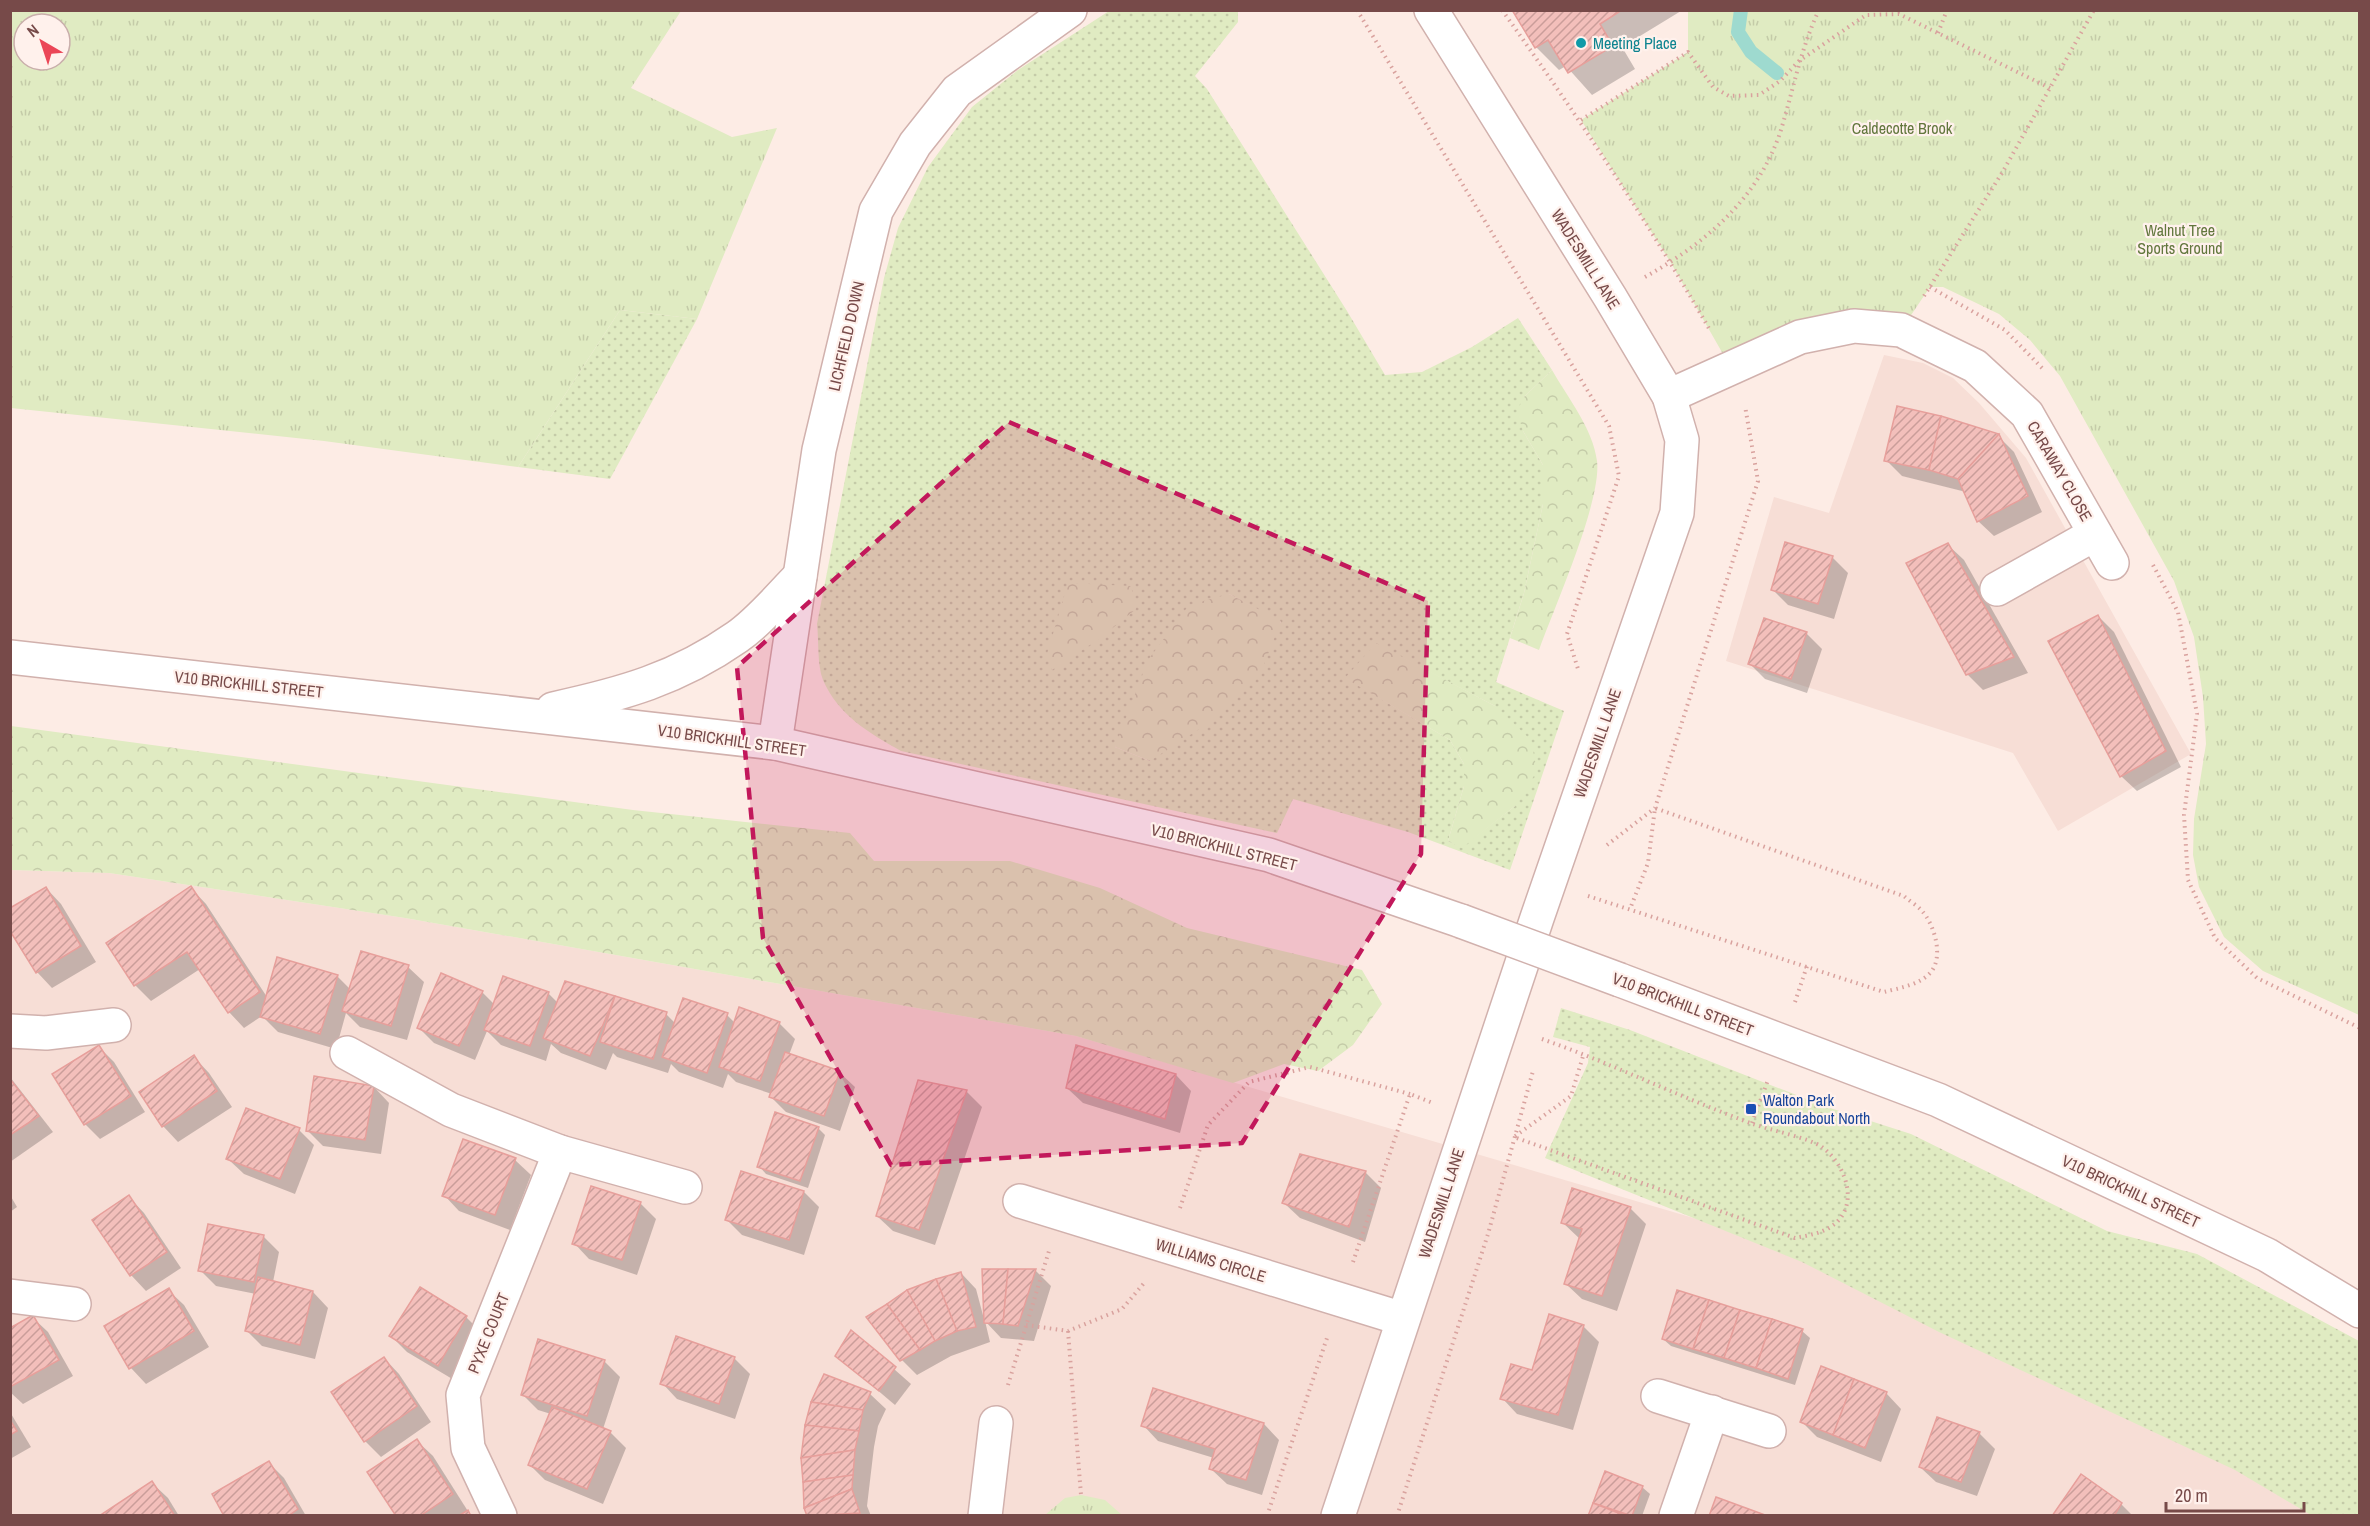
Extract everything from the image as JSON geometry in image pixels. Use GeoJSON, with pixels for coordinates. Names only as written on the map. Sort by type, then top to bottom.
{"type":"FeatureCollection","features":[{"type":"Feature","properties":{"kind":"street","name":"LICHFIELD DOWN"},"geometry":{"type":"LineString","coordinates":[[775,743],[819,450],[876,210],[915,144],[957,91],[1070,10]]}},
{"type":"Feature","properties":{"kind":"street","name":"WADESMILL LANE"},"geometry":{"type":"LineString","coordinates":[[1338,1515],[1677,513],[1682,440],[1669,396],[1431,10]]}},
{"type":"Feature","properties":{"kind":"street","name":"CARAWAY CLOSE"},"geometry":{"type":"LineString","coordinates":[[1669,396],[1800,336],[1854,326],[1901,330],[1975,366],[2027,414],[2112,563]]}},
{"type":"Feature","properties":{"kind":"street"},"geometry":{"type":"LineString","coordinates":[[1997,590],[2095,534]]}},
{"type":"Feature","properties":{"kind":"street"},"geometry":{"type":"LineString","coordinates":[[525,714],[613,696],[672,676],[738,637],[800,576]]}},
{"type":"Feature","properties":{"kind":"street","name":"V10 BRICKHILL STREET"},"geometry":{"type":"LineString","coordinates":[[10,657],[775,743],[1269,855],[1461,921],[1938,1100],[2267,1255],[2360,1311]]}},
{"type":"Feature","properties":{"kind":"street"},"geometry":{"type":"LineString","coordinates":[[10,1031],[46,1033],[114,1025]]}},
{"type":"Feature","properties":{"kind":"street"},"geometry":{"type":"LineString","coordinates":[[347,1053],[451,1110],[560,1152],[685,1187]]}},
{"type":"Feature","properties":{"kind":"street","name":"PYXE COURT"},"geometry":{"type":"LineString","coordinates":[[500,1515],[468,1448],[463,1395],[560,1152]]}},
{"type":"Feature","properties":{"kind":"street","name":"WILLIAMS CIRCLE"},"geometry":{"type":"LineString","coordinates":[[1020,1201],[1403,1319]]}},
{"type":"Feature","properties":{"kind":"street"},"geometry":{"type":"LineString","coordinates":[[10,1296],[74,1304]]}},
{"type":"Feature","properties":{"kind":"street"},"geometry":{"type":"LineString","coordinates":[[1658,1396],[1769,1431]]}},
{"type":"Feature","properties":{"kind":"street"},"geometry":{"type":"LineString","coordinates":[[1676,1515],[1712,1412]]}},
{"type":"Feature","properties":{"kind":"street"},"geometry":{"type":"LineString","coordinates":[[984,1515],[996,1423]]}},
{"type":"Feature","properties":{"kind":"path"},"geometry":{"type":"LineString","coordinates":[[1357,10],[1609,426],[1619,476],[1567,634],[1581,676]]}},
{"type":"Feature","properties":{"kind":"path"},"geometry":{"type":"LineString","coordinates":[[1610,297],[1671,262],[1714,232],[1736,210],[1756,180],[1779,135],[1805,39],[1819,10]]}},
{"type":"Feature","properties":{"kind":"path"},"geometry":{"type":"LineString","coordinates":[[1938,33],[1947,10]]}},
{"type":"Feature","properties":{"kind":"path"},"geometry":{"type":"LineString","coordinates":[[1901,330],[2002,173],[2094,10]]}},
{"type":"Feature","properties":{"kind":"path"},"geometry":{"type":"LineString","coordinates":[[1581,120],[1688,52],[1713,87],[1729,96],[1759,95],[1780,81],[1800,61],[1866,15],[1899,14],[2050,88]]}},
{"type":"Feature","properties":{"kind":"path"},"geometry":{"type":"LineString","coordinates":[[1930,287],[2005,330],[2045,371]]}},
{"type":"Feature","properties":{"kind":"path"},"geometry":{"type":"LineString","coordinates":[[2151,561],[2178,612],[2197,714],[2184,815],[2187,880],[2215,938],[2257,978],[2360,1028]]}},
{"type":"Feature","properties":{"kind":"path"},"geometry":{"type":"LineString","coordinates":[[1587,896],[1884,992],[1914,984],[1932,972],[1938,954],[1933,929],[1922,911],[1904,896],[1654,808],[1648,863],[1630,909]]}},
{"type":"Feature","properties":{"kind":"path"},"geometry":{"type":"LineString","coordinates":[[1542,1038],[1584,1053],[1752,1123],[1821,1146],[1840,1166],[1846,1181],[1849,1201],[1837,1221],[1817,1234],[1795,1238],[1514,1137],[1571,1096],[1584,1053]]}},
{"type":"Feature","properties":{"kind":"path"},"geometry":{"type":"LineString","coordinates":[[1026,1325],[1068,1331],[1122,1309],[1139,1290],[1167,1247],[1208,1125],[1249,1082],[1310,1067],[1410,1094],[1438,1105]]}},
{"type":"Feature","properties":{"kind":"path"},"geometry":{"type":"LineString","coordinates":[[1267,1515],[1410,1094]]}},
{"type":"Feature","properties":{"kind":"path"},"geometry":{"type":"LineString","coordinates":[[996,1423],[1050,1246],[1020,1201]]}},
{"type":"Feature","properties":{"kind":"path"},"geometry":{"type":"LineString","coordinates":[[1068,1331],[1081,1495]]}},
{"type":"Feature","properties":{"kind":"highlighted area"},"geometry":{"type":"Polygon","coordinates":[[[1009,422],[1428,601],[1421,854],[1242,1143],[891,1165],[763,938],[737,667],[1009,422]]]}},
{"type":"Feature","properties":{"kind":"shaded area"},"geometry":{"type":"Polygon","coordinates":[[[1884,355],[1923,363],[1953,378],[1979,403],[2026,458],[2191,754],[2058,831],[2013,753],[1726,661],[1774,497],[1829,513],[1884,355]]]}},
{"type":"Feature","properties":{"kind":"shaded area"},"geometry":{"type":"Polygon","coordinates":[[[11,870],[109,873],[405,918],[1076,1036],[1826,1257],[2360,1503],[2359,1516],[11,1516],[11,870]]]}},
{"type":"Feature","properties":{"kind":"green space"},"geometry":{"type":"Polygon","coordinates":[[[11,10],[681,11],[631,88],[732,137],[777,128],[697,319],[620,310],[518,467],[324,441],[11,408],[11,10]]]}},
{"type":"Feature","properties":{"kind":"green space"},"geometry":{"type":"Polygon","coordinates":[[[1109,11],[1238,11],[1238,22],[1195,76],[1207,89],[1385,375],[1422,372],[1472,347],[1518,318],[1552,370],[1524,397],[1523,431],[1543,465],[1543,504],[1524,593],[1496,682],[1564,711],[1510,870],[1408,832],[1293,799],[1277,833],[901,751],[856,722],[829,692],[820,667],[817,624],[884,278],[898,228],[928,167],[972,107],[1018,70],[1109,11]],[[1229,594],[1115,747],[1150,761],[1281,622],[1229,594]],[[1376,644],[1346,678],[1450,740],[1464,764],[1464,786],[1448,841],[1462,847],[1515,806],[1495,706],[1376,644]]]}},
{"type":"Feature","properties":{"kind":"green space","name":"Walnut Tree Sports Ground"},"geometry":{"type":"Polygon","coordinates":[[[1688,11],[2359,11],[2359,1015],[2263,971],[2224,937],[2199,887],[2193,855],[2194,819],[2206,744],[2203,697],[2194,637],[2174,581],[2060,376],[2030,340],[1999,314],[1943,287],[1930,287],[1901,330],[1731,368],[1671,263],[1581,120],[1688,52],[1688,11]]]}},
{"type":"Feature","properties":{"kind":"green space"},"geometry":{"type":"Polygon","coordinates":[[[620,310],[697,319],[610,479],[518,467],[620,310]]]}},
{"type":"Feature","properties":{"kind":"green space"},"geometry":{"type":"Polygon","coordinates":[[[1552,370],[1591,437],[1597,461],[1597,479],[1585,527],[1539,650],[1510,638],[1524,593],[1543,504],[1543,465],[1523,431],[1517,411],[1524,397],[1552,370]]]}},
{"type":"Feature","properties":{"kind":"green space"},"geometry":{"type":"Polygon","coordinates":[[[1068,583],[1131,586],[1136,609],[1099,639],[1052,670],[1047,654],[1068,583]]]}},
{"type":"Feature","properties":{"kind":"green space"},"geometry":{"type":"Polygon","coordinates":[[[1229,594],[1281,621],[1259,677],[1207,724],[1150,761],[1115,747],[1148,660],[1189,605],[1229,594]]]}},
{"type":"Feature","properties":{"kind":"green space"},"geometry":{"type":"Polygon","coordinates":[[[1376,643],[1495,706],[1531,740],[1537,771],[1515,806],[1462,848],[1448,841],[1464,786],[1464,764],[1450,740],[1345,678],[1376,643]]]}},
{"type":"Feature","properties":{"kind":"green space"},"geometry":{"type":"Polygon","coordinates":[[[11,726],[633,810],[850,833],[874,861],[1010,861],[1100,888],[1187,928],[1362,970],[1382,1004],[1353,1045],[1318,1071],[1284,1064],[1233,1083],[1076,1036],[405,918],[109,873],[11,870],[11,726]]]}},
{"type":"Feature","properties":{"kind":"green space"},"geometry":{"type":"Polygon","coordinates":[[[1561,1008],[1630,1030],[1827,1107],[1911,1134],[2107,1231],[2197,1254],[2359,1341],[2359,1515],[2311,1515],[2235,1470],[1939,1332],[1802,1262],[1545,1158],[1588,1063],[1590,1047],[1553,1037],[1561,1008]]]}},
{"type":"Feature","properties":{"kind":"green space"},"geometry":{"type":"Polygon","coordinates":[[[1081,1495],[1105,1500],[1122,1515],[1045,1515],[1065,1498],[1081,1495]]]}},
{"type":"Feature","properties":{"kind":"building","name":"Meeting Place"},"geometry":{"type":"Polygon","coordinates":[[[1512,10],[1622,10],[1600,24],[1613,46],[1568,73],[1548,40],[1535,48],[1512,10]]]}},
{"type":"Feature","properties":{"kind":"building"},"geometry":{"type":"Polygon","coordinates":[[[1897,406],[1941,416],[1929,470],[1884,461],[1897,406]]]}},
{"type":"Feature","properties":{"kind":"building"},"geometry":{"type":"Polygon","coordinates":[[[1941,416],[1999,434],[1958,479],[1929,470],[1941,416]]]}},
{"type":"Feature","properties":{"kind":"building"},"geometry":{"type":"Polygon","coordinates":[[[1999,434],[2028,496],[1977,522],[1958,479],[1999,434]]]}},
{"type":"Feature","properties":{"kind":"building"},"geometry":{"type":"Polygon","coordinates":[[[1785,542],[1833,556],[1818,604],[1771,590],[1785,542]]]}},
{"type":"Feature","properties":{"kind":"building"},"geometry":{"type":"Polygon","coordinates":[[[1948,543],[2014,657],[1966,675],[1906,563],[1948,543]]]}},
{"type":"Feature","properties":{"kind":"building"},"geometry":{"type":"Polygon","coordinates":[[[2098,615],[2166,751],[2120,777],[2048,641],[2098,615]]]}},
{"type":"Feature","properties":{"kind":"building"},"geometry":{"type":"Polygon","coordinates":[[[1764,618],[1807,632],[1791,679],[1748,664],[1764,618]]]}},
{"type":"Feature","properties":{"kind":"building"},"geometry":{"type":"Polygon","coordinates":[[[191,886],[260,992],[228,1013],[187,952],[134,986],[106,943],[191,886]]]}},
{"type":"Feature","properties":{"kind":"building"},"geometry":{"type":"Polygon","coordinates":[[[46,887],[81,946],[36,973],[10,931],[10,908],[46,887]]]}},
{"type":"Feature","properties":{"kind":"building"},"geometry":{"type":"Polygon","coordinates":[[[361,951],[409,965],[391,1026],[342,1011],[361,951]]]}},
{"type":"Feature","properties":{"kind":"building"},"geometry":{"type":"Polygon","coordinates":[[[277,957],[338,975],[320,1034],[260,1017],[277,957]]]}},
{"type":"Feature","properties":{"kind":"building"},"geometry":{"type":"Polygon","coordinates":[[[441,973],[483,991],[459,1046],[417,1028],[441,973]]]}},
{"type":"Feature","properties":{"kind":"building"},"geometry":{"type":"Polygon","coordinates":[[[503,976],[549,992],[530,1046],[484,1030],[503,976]]]}},
{"type":"Feature","properties":{"kind":"building"},"geometry":{"type":"Polygon","coordinates":[[[565,981],[615,996],[590,1056],[543,1038],[565,981]]]}},
{"type":"Feature","properties":{"kind":"building"},"geometry":{"type":"Polygon","coordinates":[[[615,996],[667,1012],[653,1059],[600,1042],[615,996]]]}},
{"type":"Feature","properties":{"kind":"building"},"geometry":{"type":"Polygon","coordinates":[[[683,998],[728,1013],[707,1073],[662,1057],[683,998]]]}},
{"type":"Feature","properties":{"kind":"building"},"geometry":{"type":"Polygon","coordinates":[[[739,1007],[780,1022],[760,1081],[719,1067],[739,1007]]]}},
{"type":"Feature","properties":{"kind":"building"},"geometry":{"type":"Polygon","coordinates":[[[99,1045],[131,1096],[84,1125],[52,1074],[99,1045]]]}},
{"type":"Feature","properties":{"kind":"building"},"geometry":{"type":"Polygon","coordinates":[[[1076,1045],[1176,1074],[1165,1119],[1066,1088],[1076,1045]]]}},
{"type":"Feature","properties":{"kind":"building"},"geometry":{"type":"Polygon","coordinates":[[[785,1052],[840,1071],[824,1116],[769,1097],[785,1052]]]}},
{"type":"Feature","properties":{"kind":"building"},"geometry":{"type":"Polygon","coordinates":[[[194,1055],[217,1091],[162,1127],[139,1092],[194,1055]]]}},
{"type":"Feature","properties":{"kind":"building"},"geometry":{"type":"Polygon","coordinates":[[[314,1076],[374,1086],[365,1140],[306,1131],[314,1076]]]}},
{"type":"Feature","properties":{"kind":"building"},"geometry":{"type":"Polygon","coordinates":[[[10,1079],[39,1116],[10,1135],[10,1079]]]}},
{"type":"Feature","properties":{"kind":"building"},"geometry":{"type":"Polygon","coordinates":[[[918,1080],[967,1090],[919,1230],[876,1216],[918,1080]]]}},
{"type":"Feature","properties":{"kind":"building"},"geometry":{"type":"Polygon","coordinates":[[[246,1108],[300,1128],[280,1179],[226,1159],[246,1108]]]}},
{"type":"Feature","properties":{"kind":"building"},"geometry":{"type":"Polygon","coordinates":[[[775,1112],[819,1127],[800,1181],[757,1167],[775,1112]]]}},
{"type":"Feature","properties":{"kind":"building"},"geometry":{"type":"Polygon","coordinates":[[[463,1139],[516,1158],[495,1215],[442,1196],[463,1139]]]}},
{"type":"Feature","properties":{"kind":"building"},"geometry":{"type":"Polygon","coordinates":[[[1300,1154],[1366,1171],[1349,1227],[1282,1203],[1300,1154]]]}},
{"type":"Feature","properties":{"kind":"building"},"geometry":{"type":"Polygon","coordinates":[[[741,1171],[804,1191],[789,1240],[725,1220],[741,1171]]]}},
{"type":"Feature","properties":{"kind":"building"},"geometry":{"type":"Polygon","coordinates":[[[591,1186],[641,1202],[622,1260],[572,1244],[591,1186]]]}},
{"type":"Feature","properties":{"kind":"building"},"geometry":{"type":"Polygon","coordinates":[[[1572,1188],[1631,1207],[1602,1296],[1564,1284],[1582,1229],[1561,1223],[1572,1188]]]}},
{"type":"Feature","properties":{"kind":"building"},"geometry":{"type":"Polygon","coordinates":[[[129,1195],[167,1252],[130,1276],[92,1220],[129,1195]]]}},
{"type":"Feature","properties":{"kind":"building"},"geometry":{"type":"Polygon","coordinates":[[[208,1224],[264,1235],[254,1282],[198,1271],[208,1224]]]}},
{"type":"Feature","properties":{"kind":"building"},"geometry":{"type":"Polygon","coordinates":[[[982,1269],[1008,1269],[1003,1324],[984,1323],[982,1269]]]}},
{"type":"Feature","properties":{"kind":"building"},"geometry":{"type":"Polygon","coordinates":[[[1008,1269],[1036,1269],[1018,1326],[1003,1324],[1008,1269]]]}},
{"type":"Feature","properties":{"kind":"building"},"geometry":{"type":"Polygon","coordinates":[[[961,1272],[976,1327],[957,1331],[936,1279],[961,1272]]]}},
{"type":"Feature","properties":{"kind":"building"},"geometry":{"type":"Polygon","coordinates":[[[258,1277],[313,1291],[300,1345],[245,1331],[258,1277]]]}},
{"type":"Feature","properties":{"kind":"building"},"geometry":{"type":"Polygon","coordinates":[[[936,1279],[957,1331],[935,1341],[907,1290],[936,1279]]]}},
{"type":"Feature","properties":{"kind":"building"},"geometry":{"type":"Polygon","coordinates":[[[420,1287],[467,1316],[438,1366],[389,1336],[420,1287]]]}},
{"type":"Feature","properties":{"kind":"building"},"geometry":{"type":"Polygon","coordinates":[[[169,1288],[194,1331],[129,1369],[104,1326],[169,1288]]]}},
{"type":"Feature","properties":{"kind":"building"},"geometry":{"type":"Polygon","coordinates":[[[907,1290],[935,1341],[920,1350],[887,1304],[907,1290]]]}},
{"type":"Feature","properties":{"kind":"building"},"geometry":{"type":"Polygon","coordinates":[[[1677,1290],[1709,1300],[1693,1349],[1662,1339],[1677,1290]]]}},
{"type":"Feature","properties":{"kind":"building"},"geometry":{"type":"Polygon","coordinates":[[[1709,1300],[1740,1310],[1724,1358],[1693,1349],[1709,1300]]]}},
{"type":"Feature","properties":{"kind":"building"},"geometry":{"type":"Polygon","coordinates":[[[887,1304],[920,1350],[900,1361],[866,1317],[887,1304]]]}},
{"type":"Feature","properties":{"kind":"building"},"geometry":{"type":"Polygon","coordinates":[[[1740,1310],[1772,1319],[1756,1368],[1724,1358],[1740,1310]]]}},
{"type":"Feature","properties":{"kind":"building"},"geometry":{"type":"Polygon","coordinates":[[[1549,1314],[1584,1325],[1558,1415],[1500,1399],[1511,1364],[1532,1370],[1549,1314]]]}},
{"type":"Feature","properties":{"kind":"building"},"geometry":{"type":"Polygon","coordinates":[[[33,1315],[59,1360],[10,1387],[10,1328],[33,1315]]]}},
{"type":"Feature","properties":{"kind":"building"},"geometry":{"type":"Polygon","coordinates":[[[1772,1319],[1803,1329],[1788,1379],[1756,1368],[1772,1319]]]}},
{"type":"Feature","properties":{"kind":"building"},"geometry":{"type":"Polygon","coordinates":[[[851,1330],[896,1367],[879,1391],[835,1356],[851,1330]]]}},
{"type":"Feature","properties":{"kind":"building"},"geometry":{"type":"Polygon","coordinates":[[[676,1336],[735,1357],[719,1404],[660,1384],[676,1336]]]}},
{"type":"Feature","properties":{"kind":"building"},"geometry":{"type":"Polygon","coordinates":[[[538,1339],[605,1360],[587,1416],[521,1395],[538,1339]]]}},
{"type":"Feature","properties":{"kind":"building"},"geometry":{"type":"Polygon","coordinates":[[[384,1357],[417,1406],[364,1442],[331,1392],[384,1357]]]}},
{"type":"Feature","properties":{"kind":"building"},"geometry":{"type":"Polygon","coordinates":[[[1821,1366],[1854,1379],[1833,1435],[1800,1422],[1821,1366]]]}},
{"type":"Feature","properties":{"kind":"building"},"geometry":{"type":"Polygon","coordinates":[[[824,1374],[871,1392],[863,1410],[811,1402],[824,1374]]]}},
{"type":"Feature","properties":{"kind":"building"},"geometry":{"type":"Polygon","coordinates":[[[1854,1379],[1887,1392],[1865,1448],[1833,1435],[1854,1379]]]}},
{"type":"Feature","properties":{"kind":"building"},"geometry":{"type":"Polygon","coordinates":[[[1153,1388],[1264,1423],[1246,1480],[1209,1469],[1215,1449],[1141,1426],[1153,1388]]]}},
{"type":"Feature","properties":{"kind":"building"},"geometry":{"type":"Polygon","coordinates":[[[811,1402],[863,1410],[859,1431],[805,1425],[811,1402]]]}},
{"type":"Feature","properties":{"kind":"building"},"geometry":{"type":"Polygon","coordinates":[[[552,1407],[611,1431],[587,1489],[528,1465],[552,1407]]]}},
{"type":"Feature","properties":{"kind":"building"},"geometry":{"type":"Polygon","coordinates":[[[1937,1417],[1980,1432],[1961,1482],[1919,1467],[1937,1417]]]}},
{"type":"Feature","properties":{"kind":"building"},"geometry":{"type":"Polygon","coordinates":[[[10,1420],[17,1431],[10,1435],[10,1420]]]}},
{"type":"Feature","properties":{"kind":"building"},"geometry":{"type":"Polygon","coordinates":[[[805,1425],[859,1431],[855,1450],[801,1458],[805,1425]]]}},
{"type":"Feature","properties":{"kind":"building"},"geometry":{"type":"Polygon","coordinates":[[[417,1439],[453,1494],[420,1516],[396,1516],[367,1472],[417,1439]]]}},
{"type":"Feature","properties":{"kind":"building"},"geometry":{"type":"Polygon","coordinates":[[[855,1450],[853,1475],[803,1482],[801,1458],[855,1450]]]}},
{"type":"Feature","properties":{"kind":"building"},"geometry":{"type":"Polygon","coordinates":[[[269,1461],[298,1509],[288,1516],[224,1516],[212,1494],[269,1461]]]}},
{"type":"Feature","properties":{"kind":"building"},"geometry":{"type":"Polygon","coordinates":[[[1605,1471],[1643,1486],[1632,1516],[1593,1503],[1605,1471]]]}},
{"type":"Feature","properties":{"kind":"building"},"geometry":{"type":"Polygon","coordinates":[[[2081,1474],[2122,1503],[2114,1516],[2052,1516],[2081,1474]]]}},
{"type":"Feature","properties":{"kind":"building"},"geometry":{"type":"Polygon","coordinates":[[[853,1475],[852,1489],[804,1508],[803,1482],[853,1475]]]}},
{"type":"Feature","properties":{"kind":"building"},"geometry":{"type":"Polygon","coordinates":[[[152,1481],[175,1516],[99,1516],[152,1481]]]}},
{"type":"Feature","properties":{"kind":"building"},"geometry":{"type":"Polygon","coordinates":[[[852,1489],[860,1513],[807,1516],[804,1508],[852,1489]]]}},
{"type":"Feature","properties":{"kind":"building"},"geometry":{"type":"Polygon","coordinates":[[[1716,1497],[1765,1515],[1709,1516],[1716,1497]]]}},
{"type":"Feature","properties":{"kind":"building"},"geometry":{"type":"Polygon","coordinates":[[[1593,1503],[1626,1516],[1588,1516],[1593,1503]]]}},
{"type":"Feature","properties":{"kind":"building"},"geometry":{"type":"Polygon","coordinates":[[[468,1510],[471,1516],[458,1516],[468,1510]]]}},
{"type":"Feature","properties":{"kind":"waterway"},"geometry":{"type":"LineString","coordinates":[[1741,10],[1738,32],[1751,52],[1777,73]]}},
{"type":"Feature","properties":{"kind":"place","name":"Meeting Place"},"geometry":{"type":"Point","coordinates":[1581,43]}},
{"type":"Feature","properties":{"kind":"place","name":"Walton Park Roundabout North"},"geometry":{"type":"Point","coordinates":[1751,1109]}},
{"type":"Feature","properties":{"kind":"park label","name":"Caldecotte Brook"},"geometry":{"type":"Point","coordinates":[1902,128]}}]}
